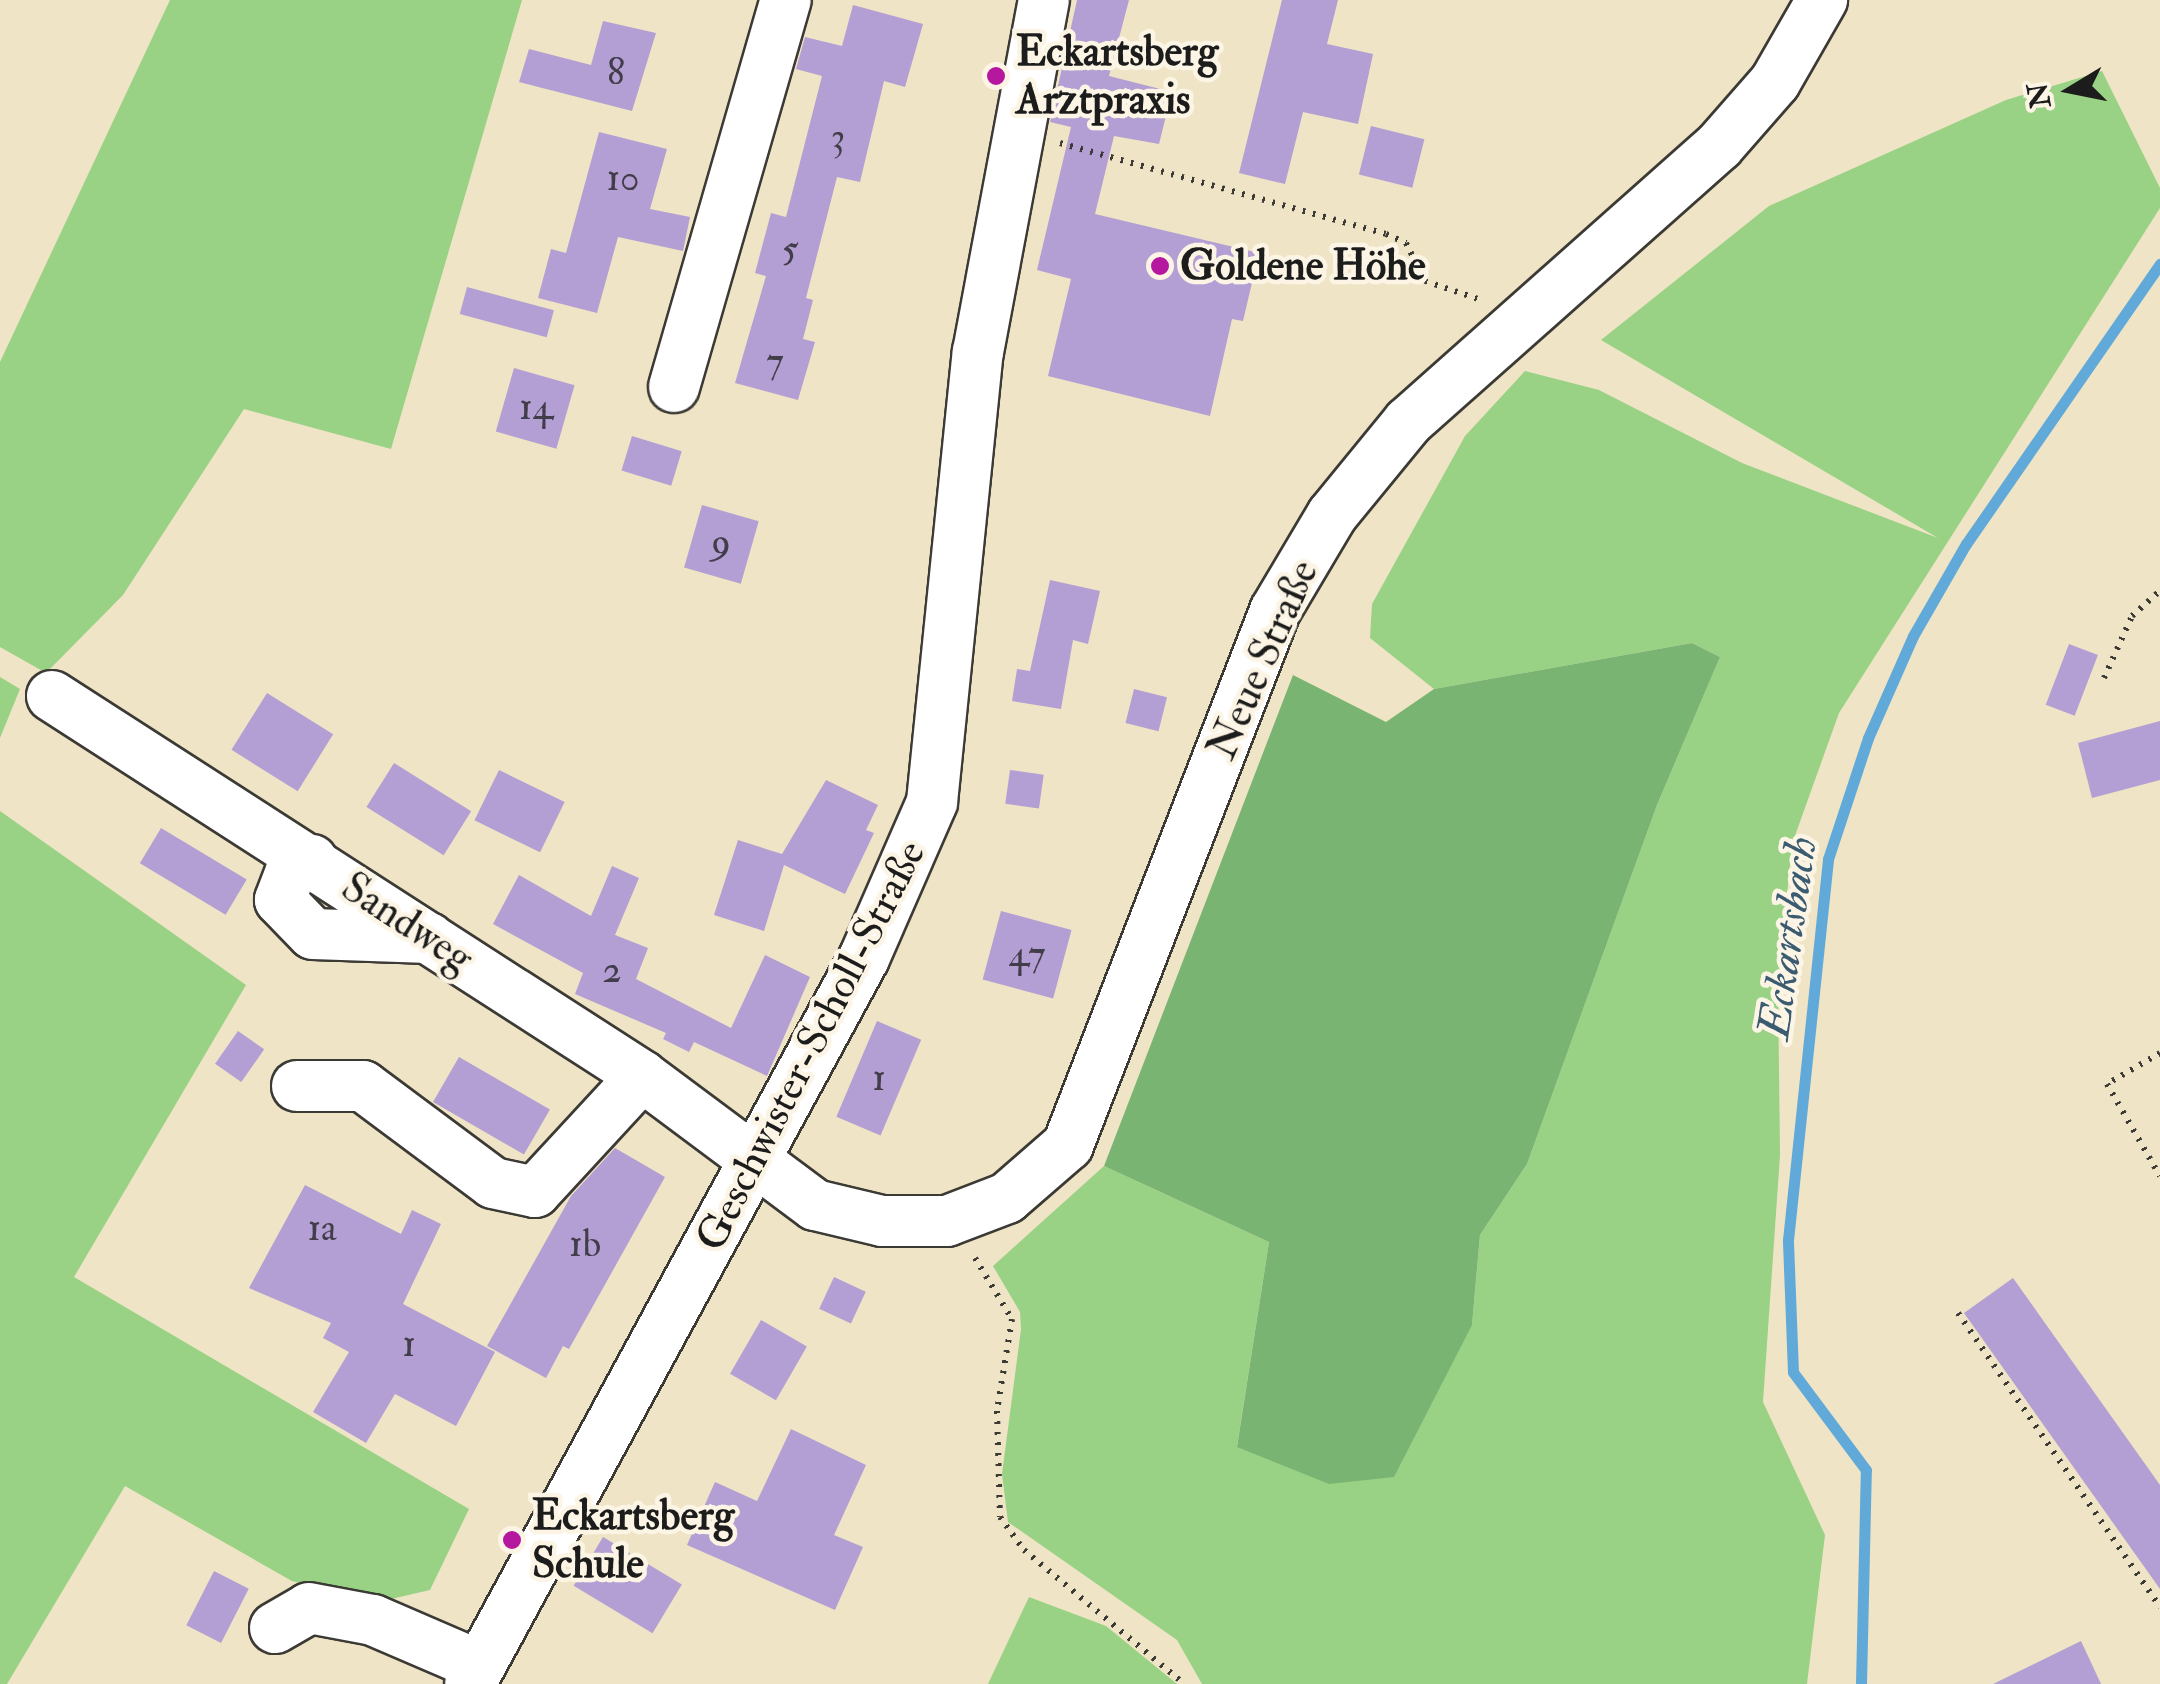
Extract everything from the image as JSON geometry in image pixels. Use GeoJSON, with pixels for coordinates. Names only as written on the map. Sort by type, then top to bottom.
{"type":"FeatureCollection","features":[{"type":"Feature","properties":{"kind":"street"},"geometry":{"type":"LineString","coordinates":[[674,387],[786,0]]}},
{"type":"Feature","properties":{"kind":"street","name":"Geschwister-Scholl-Straße"},"geometry":{"type":"LineString","coordinates":[[475,1675],[893,901],[932,802],[978,352],[1044,0]]}},
{"type":"Feature","properties":{"kind":"street","name":"Neue Straße"},"geometry":{"type":"LineString","coordinates":[[757,1158],[815,1205],[882,1222],[947,1221],[1007,1198],[1068,1144],[1275,612],[1332,515],[1408,422],[1719,146],[1775,82],[1822,0]]}},
{"type":"Feature","properties":{"kind":"street","name":"Sandweg"},"geometry":{"type":"LineString","coordinates":[[52,696],[160,772],[312,860],[642,1076],[757,1158]]}},
{"type":"Feature","properties":{"kind":"street"},"geometry":{"type":"LineString","coordinates":[[297,1086],[363,1086],[493,1183],[535,1192],[642,1076]]}},
{"type":"Feature","properties":{"kind":"street"},"geometry":{"type":"LineString","coordinates":[[275,1628],[309,1608],[373,1620],[475,1675]]}},
{"type":"Feature","properties":{"kind":"path"},"geometry":{"type":"LineString","coordinates":[[1017,132],[1386,234],[1406,243],[1426,281],[1531,311]]}},
{"type":"Feature","properties":{"kind":"path"},"geometry":{"type":"LineString","coordinates":[[2104,678],[2132,616],[2160,591]]}},
{"type":"Feature","properties":{"kind":"path"},"geometry":{"type":"LineString","coordinates":[[2160,1053],[2108,1084],[2160,1176]]}},
{"type":"Feature","properties":{"kind":"path"},"geometry":{"type":"LineString","coordinates":[[947,1221],[1002,1295],[1012,1319],[996,1426],[1000,1516],[1024,1550],[1184,1684]]}},
{"type":"Feature","properties":{"kind":"path"},"geometry":{"type":"LineString","coordinates":[[1958,1313],[2160,1606]]}},
{"type":"Feature","properties":{"kind":"green space"},"geometry":{"type":"Polygon","coordinates":[[[170,0],[522,0],[391,449],[244,409],[123,595],[46,673],[0,647],[0,362],[170,0]]]}},
{"type":"Feature","properties":{"kind":"green space"},"geometry":{"type":"Polygon","coordinates":[[[2102,71],[2160,188],[2160,208],[1839,713],[1792,844],[1778,987],[1780,1155],[1763,1402],[1825,1535],[1807,1684],[1202,1684],[1177,1640],[1008,1522],[1002,1474],[1021,1329],[1020,1312],[993,1266],[1104,1166],[1269,1242],[1237,1446],[1472,1325],[1480,1235],[1527,1164],[1657,805],[1720,657],[1692,643],[1434,689],[1370,638],[1372,604],[1465,436],[1525,371],[1599,390],[1742,463],[1938,538],[1601,340],[1769,206],[2006,100],[2102,71]]]}},
{"type":"Feature","properties":{"kind":"green space"},"geometry":{"type":"Polygon","coordinates":[[[1692,643],[1720,657],[1657,805],[1527,1164],[1480,1235],[1472,1325],[1394,1477],[1329,1484],[1237,1447],[1269,1242],[1104,1166],[1293,675],[1386,722],[1434,689],[1692,643]]]}},
{"type":"Feature","properties":{"kind":"green space"},"geometry":{"type":"Polygon","coordinates":[[[0,677],[20,689],[0,738],[0,677]]]}},
{"type":"Feature","properties":{"kind":"green space"},"geometry":{"type":"Polygon","coordinates":[[[0,811],[246,985],[74,1277],[469,1509],[430,1590],[378,1602],[292,1581],[125,1486],[7,1684],[0,1684],[0,811]]]}},
{"type":"Feature","properties":{"kind":"green space"},"geometry":{"type":"Polygon","coordinates":[[[1029,1597],[1106,1626],[1177,1684],[988,1684],[1029,1597]]]}},
{"type":"Feature","properties":{"kind":"building"},"geometry":{"type":"Polygon","coordinates":[[[1077,0],[1129,0],[1109,76],[1172,92],[1159,144],[1114,136],[1095,214],[1259,253],[1243,321],[1232,319],[1210,416],[1048,376],[1071,279],[1037,270],[1071,127],[1050,122],[1077,0]]]}},
{"type":"Feature","properties":{"kind":"building"},"geometry":{"type":"Polygon","coordinates":[[[1282,0],[1338,0],[1327,44],[1373,54],[1358,124],[1303,112],[1285,184],[1239,173],[1282,0]]]}},
{"type":"Feature","properties":{"kind":"building"},"geometry":{"type":"Polygon","coordinates":[[[853,5],[923,24],[905,87],[884,81],[860,182],[837,177],[806,298],[813,300],[803,339],[815,342],[798,400],[735,383],[766,276],[755,273],[771,213],[786,217],[822,76],[796,69],[805,37],[842,46],[853,5]]]}},
{"type":"Feature","properties":{"kind":"building"},"geometry":{"type":"Polygon","coordinates":[[[603,21],[656,33],[632,111],[519,82],[529,49],[591,65],[603,21]]]}},
{"type":"Feature","properties":{"kind":"building"},"geometry":{"type":"Polygon","coordinates":[[[1371,126],[1424,139],[1412,188],[1359,175],[1371,126]]]}},
{"type":"Feature","properties":{"kind":"building"},"geometry":{"type":"Polygon","coordinates":[[[599,132],[667,149],[650,209],[690,217],[683,251],[618,237],[597,313],[538,298],[551,249],[566,253],[599,132]]]}},
{"type":"Feature","properties":{"kind":"building"},"geometry":{"type":"Polygon","coordinates":[[[467,287],[554,310],[547,337],[460,314],[467,287]]]}},
{"type":"Feature","properties":{"kind":"building"},"geometry":{"type":"Polygon","coordinates":[[[514,368],[575,385],[556,449],[496,431],[514,368]]]}},
{"type":"Feature","properties":{"kind":"building"},"geometry":{"type":"Polygon","coordinates":[[[632,436],[682,451],[671,486],[621,470],[632,436]]]}},
{"type":"Feature","properties":{"kind":"building"},"geometry":{"type":"Polygon","coordinates":[[[702,505],[759,521],[741,584],[684,567],[702,505]]]}},
{"type":"Feature","properties":{"kind":"building"},"geometry":{"type":"Polygon","coordinates":[[[1050,580],[1100,591],[1088,644],[1073,640],[1061,709],[1012,701],[1017,669],[1030,671],[1050,580]]]}},
{"type":"Feature","properties":{"kind":"building"},"geometry":{"type":"Polygon","coordinates":[[[2069,644],[2098,655],[2075,716],[2046,705],[2069,644]]]}},
{"type":"Feature","properties":{"kind":"building"},"geometry":{"type":"Polygon","coordinates":[[[1134,689],[1167,697],[1159,731],[1126,723],[1134,689]]]}},
{"type":"Feature","properties":{"kind":"building"},"geometry":{"type":"Polygon","coordinates":[[[267,693],[333,734],[298,791],[231,750],[267,693]]]}},
{"type":"Feature","properties":{"kind":"building"},"geometry":{"type":"Polygon","coordinates":[[[2160,721],[2160,780],[2092,798],[2078,743],[2160,721]]]}},
{"type":"Feature","properties":{"kind":"building"},"geometry":{"type":"Polygon","coordinates":[[[394,763],[471,811],[444,855],[366,807],[394,763]]]}},
{"type":"Feature","properties":{"kind":"building"},"geometry":{"type":"Polygon","coordinates":[[[499,770],[565,802],[540,852],[474,820],[499,770]]]}},
{"type":"Feature","properties":{"kind":"building"},"geometry":{"type":"Polygon","coordinates":[[[1010,770],[1044,775],[1039,808],[1005,804],[1010,770]]]}},
{"type":"Feature","properties":{"kind":"building"},"geometry":{"type":"Polygon","coordinates":[[[826,780],[878,805],[866,830],[874,833],[845,894],[784,865],[764,931],[714,915],[738,840],[782,854],[826,780]]]}},
{"type":"Feature","properties":{"kind":"building"},"geometry":{"type":"Polygon","coordinates":[[[161,828],[247,880],[226,915],[140,863],[161,828]]]}},
{"type":"Feature","properties":{"kind":"building"},"geometry":{"type":"Polygon","coordinates":[[[612,866],[639,878],[615,935],[648,948],[636,979],[731,1028],[765,955],[810,977],[767,1076],[694,1042],[689,1052],[663,1039],[666,1033],[575,994],[583,973],[493,924],[519,875],[591,916],[612,866]]]}},
{"type":"Feature","properties":{"kind":"building"},"geometry":{"type":"Polygon","coordinates":[[[1001,911],[1072,930],[1053,998],[983,980],[1001,911]]]}},
{"type":"Feature","properties":{"kind":"building"},"geometry":{"type":"Polygon","coordinates":[[[877,1021],[921,1040],[881,1135],[836,1117],[877,1021]]]}},
{"type":"Feature","properties":{"kind":"building"},"geometry":{"type":"Polygon","coordinates":[[[238,1031],[264,1049],[241,1082],[215,1064],[238,1031]]]}},
{"type":"Feature","properties":{"kind":"building"},"geometry":{"type":"Polygon","coordinates":[[[459,1057],[550,1110],[524,1155],[433,1102],[459,1057]]]}},
{"type":"Feature","properties":{"kind":"building"},"geometry":{"type":"Polygon","coordinates":[[[615,1148],[665,1177],[569,1349],[563,1346],[546,1378],[487,1346],[571,1196],[615,1148]]]}},
{"type":"Feature","properties":{"kind":"building"},"geometry":{"type":"Polygon","coordinates":[[[305,1185],[401,1234],[412,1210],[441,1224],[403,1304],[495,1352],[456,1426],[395,1394],[366,1443],[313,1412],[349,1352],[323,1338],[331,1323],[249,1288],[305,1185]]]}},
{"type":"Feature","properties":{"kind":"building"},"geometry":{"type":"Polygon","coordinates":[[[834,1277],[866,1292],[851,1324],[819,1309],[834,1277]]]}},
{"type":"Feature","properties":{"kind":"building"},"geometry":{"type":"Polygon","coordinates":[[[2013,1278],[2160,1485],[2160,1589],[1964,1313],[2013,1278]]]}},
{"type":"Feature","properties":{"kind":"building"},"geometry":{"type":"Polygon","coordinates":[[[761,1320],[807,1346],[776,1400],[730,1374],[761,1320]]]}},
{"type":"Feature","properties":{"kind":"building"},"geometry":{"type":"Polygon","coordinates":[[[791,1429],[866,1465],[834,1535],[863,1547],[835,1610],[687,1545],[715,1482],[757,1501],[791,1429]]]}},
{"type":"Feature","properties":{"kind":"building"},"geometry":{"type":"Polygon","coordinates":[[[603,1537],[682,1584],[653,1633],[574,1586],[603,1537]]]}},
{"type":"Feature","properties":{"kind":"building"},"geometry":{"type":"Polygon","coordinates":[[[214,1571],[249,1589],[221,1643],[186,1625],[214,1571]]]}},
{"type":"Feature","properties":{"kind":"building"},"geometry":{"type":"Polygon","coordinates":[[[2081,1641],[2101,1684],[1993,1684],[2081,1641]]]}},
{"type":"Feature","properties":{"kind":"waterway","name":"Eckartsbach"},"geometry":{"type":"LineString","coordinates":[[1861,1684],[1866,1470],[1793,1372],[1788,1240],[1828,859],[1868,738],[1913,636],[1966,544],[2160,264]]}},
{"type":"Feature","properties":{"kind":"place","name":"Eckartsberg Arztpraxis"},"geometry":{"type":"Point","coordinates":[996,76]}},
{"type":"Feature","properties":{"kind":"place","name":"Goldene Höhe"},"geometry":{"type":"Point","coordinates":[1160,266]}},
{"type":"Feature","properties":{"kind":"place","name":"Eckartsberg Schule"},"geometry":{"type":"Point","coordinates":[512,1540]}}]}
